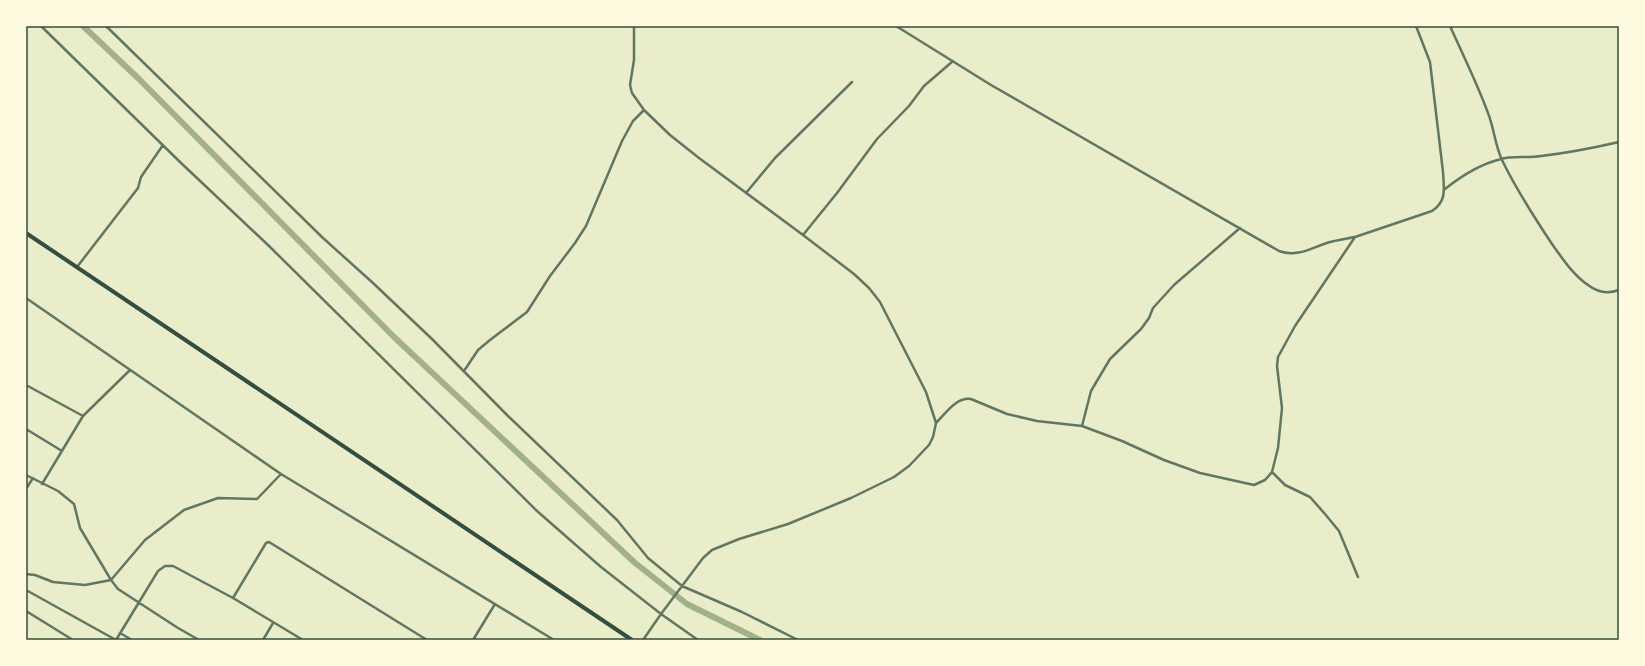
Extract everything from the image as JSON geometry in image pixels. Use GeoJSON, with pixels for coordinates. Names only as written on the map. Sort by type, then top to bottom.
{"type":"FeatureCollection","features":[{"type":"Feature","properties":{"kind":"main road"},"geometry":{"type":"LineString","coordinates":[[26,233],[632,640]]}},
{"type":"Feature","properties":{"kind":"street"},"geometry":{"type":"LineString","coordinates":[[41,26],[284,261],[537,511],[601,567],[661,614],[698,640]]}},
{"type":"Feature","properties":{"kind":"street"},"geometry":{"type":"LineString","coordinates":[[106,26],[323,238],[373,283],[508,416],[617,520],[648,558],[682,587],[742,612],[798,640]]}},
{"type":"Feature","properties":{"kind":"street"},"geometry":{"type":"LineString","coordinates":[[634,26],[634,60],[630,85],[632,93],[644,110],[659,126],[699,158],[803,235],[854,274],[869,288],[880,302],[926,392],[936,423],[933,437],[929,445],[909,466],[894,477],[851,498],[788,524],[733,541],[712,550],[703,558],[666,607],[644,640]]}},
{"type":"Feature","properties":{"kind":"street"},"geometry":{"type":"LineString","coordinates":[[896,26],[991,85],[1147,176],[1286,254],[1297,254],[1330,242],[1355,237],[1432,211],[1439,207],[1442,202],[1444,190],[1430,62],[1416,26]]}},
{"type":"Feature","properties":{"kind":"street"},"geometry":{"type":"LineString","coordinates":[[1450,26],[1488,114],[1502,158],[1534,218],[1572,271],[1588,286],[1604,293],[1619,290]]}},
{"type":"Feature","properties":{"kind":"street"},"geometry":{"type":"LineString","coordinates":[[803,235],[837,193],[877,139],[909,106],[924,86],[953,61]]}},
{"type":"Feature","properties":{"kind":"street"},"geometry":{"type":"LineString","coordinates":[[746,193],[775,158],[852,82]]}},
{"type":"Feature","properties":{"kind":"street"},"geometry":{"type":"LineString","coordinates":[[464,371],[478,350],[527,312],[550,276],[575,243],[586,226],[632,121],[644,110]]}},
{"type":"Feature","properties":{"kind":"street"},"geometry":{"type":"LineString","coordinates":[[1444,190],[1469,172],[1502,158],[1540,156],[1619,142]]}},
{"type":"Feature","properties":{"kind":"street"},"geometry":{"type":"LineString","coordinates":[[77,267],[138,188],[141,177],[163,145]]}},
{"type":"Feature","properties":{"kind":"street"},"geometry":{"type":"LineString","coordinates":[[1082,426],[1091,391],[1110,359],[1141,329],[1149,318],[1153,308],[1174,285],[1240,228]]}},
{"type":"Feature","properties":{"kind":"street"},"geometry":{"type":"LineString","coordinates":[[936,423],[956,402],[965,398],[971,399],[1015,416],[1037,421],[1082,426],[1122,441],[1164,460],[1200,473],[1254,485],[1265,480],[1272,472],[1278,448],[1282,408],[1277,366],[1278,357],[1295,326],[1355,237]]}},
{"type":"Feature","properties":{"kind":"street"},"geometry":{"type":"LineString","coordinates":[[26,298],[281,474],[554,640]]}},
{"type":"Feature","properties":{"kind":"street"},"geometry":{"type":"LineString","coordinates":[[42,484],[83,416],[130,370]]}},
{"type":"Feature","properties":{"kind":"street"},"geometry":{"type":"LineString","coordinates":[[26,385],[83,416]]}},
{"type":"Feature","properties":{"kind":"street"},"geometry":{"type":"LineString","coordinates":[[26,429],[62,451]]}},
{"type":"Feature","properties":{"kind":"street"},"geometry":{"type":"LineString","coordinates":[[1272,472],[1285,485],[1310,497],[1339,531],[1358,578]]}},
{"type":"Feature","properties":{"kind":"street"},"geometry":{"type":"LineString","coordinates":[[26,574],[35,575],[53,582],[86,585],[111,580],[145,540],[184,510],[218,498],[257,499],[281,474]]}},
{"type":"Feature","properties":{"kind":"street"},"geometry":{"type":"LineString","coordinates":[[26,475],[58,492],[74,504],[80,528],[111,580],[123,593],[199,640]]}},
{"type":"Feature","properties":{"kind":"street"},"geometry":{"type":"LineString","coordinates":[[26,489],[33,478]]}},
{"type":"Feature","properties":{"kind":"street"},"geometry":{"type":"LineString","coordinates":[[233,598],[266,543],[269,542],[427,640]]}},
{"type":"Feature","properties":{"kind":"street"},"geometry":{"type":"LineString","coordinates":[[26,590],[116,640],[158,571],[169,565],[233,598],[303,640]]}},
{"type":"Feature","properties":{"kind":"street"},"geometry":{"type":"LineString","coordinates":[[473,640],[495,604]]}},
{"type":"Feature","properties":{"kind":"street"},"geometry":{"type":"LineString","coordinates":[[26,611],[73,640]]}},
{"type":"Feature","properties":{"kind":"street"},"geometry":{"type":"LineString","coordinates":[[263,640],[273,623]]}},
{"type":"Feature","properties":{"kind":"street"},"geometry":{"type":"LineString","coordinates":[[120,633],[132,640]]}},
{"type":"Feature","properties":{"kind":"waterway"},"geometry":{"type":"LineString","coordinates":[[83,26],[140,80],[394,337],[634,562],[687,604],[760,640]]}}]}
